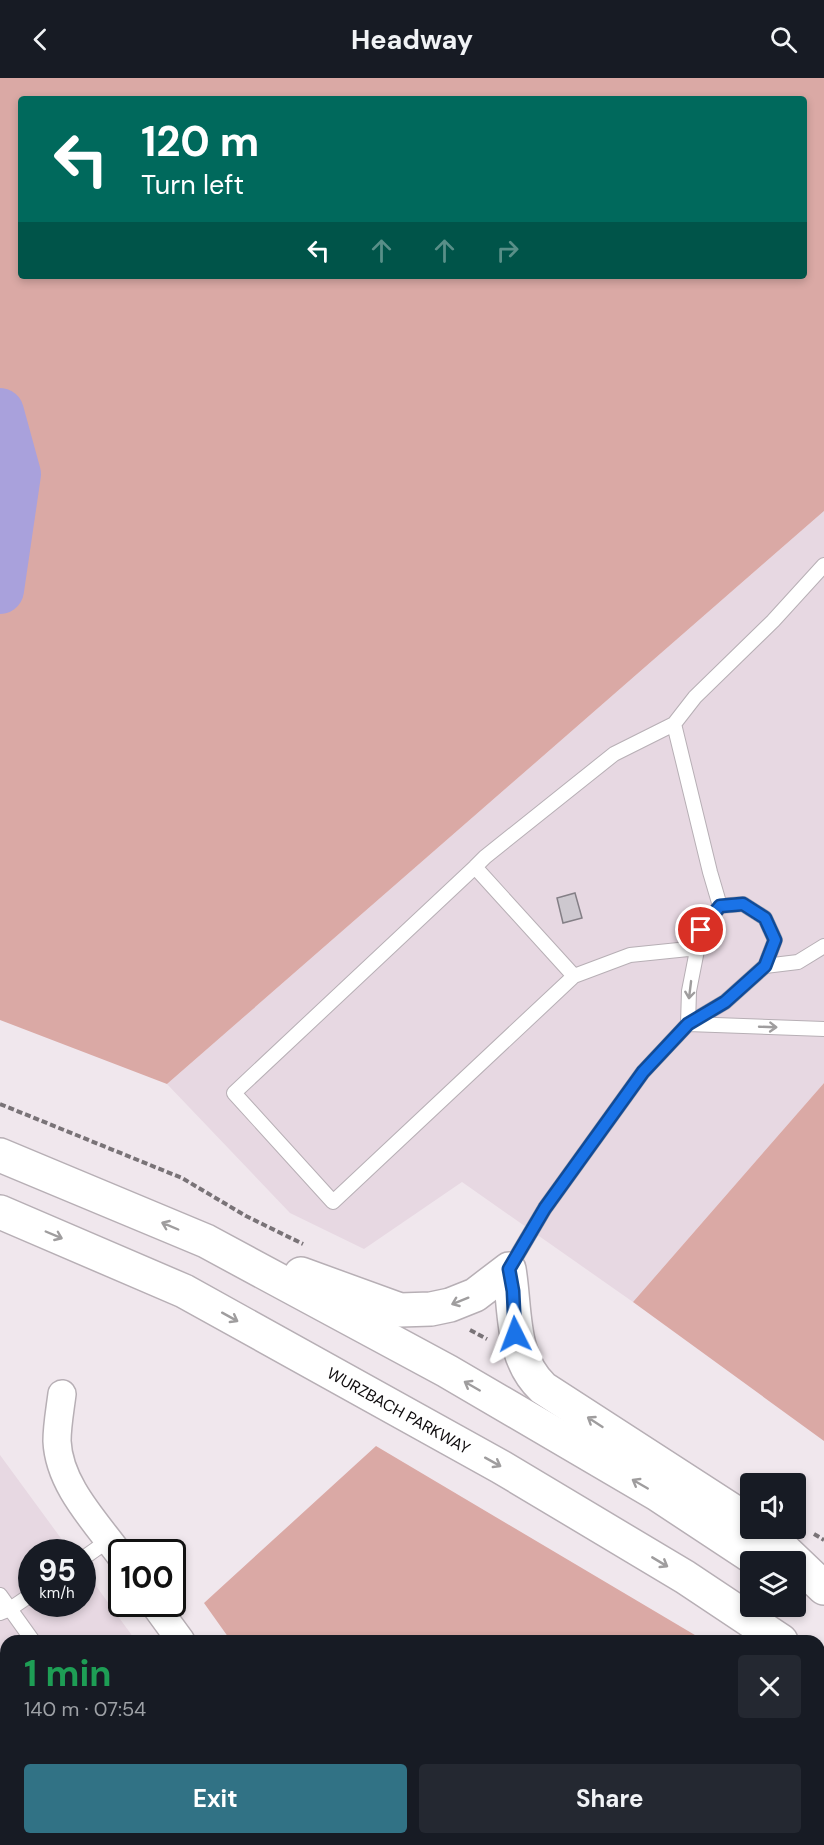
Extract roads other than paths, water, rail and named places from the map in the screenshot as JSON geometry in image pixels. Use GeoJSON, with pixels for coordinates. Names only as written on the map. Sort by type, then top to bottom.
{"type":"FeatureCollection","features":[{"type":"Feature","properties":{"kind":"highway"},"geometry":{"type":"LineString","coordinates":[[0,1155],[206,1241],[400,1310],[431,1309],[450,1305],[475,1295],[509,1269],[513,1291],[515,1334],[534,1380],[740,1516]]}},
{"type":"Feature","properties":{"kind":"highway","name":"WURZBACH PARKWAY"},"geometry":{"type":"LineString","coordinates":[[0,1212],[184,1291],[501,1467],[685,1577],[772,1635]]}},
{"type":"Feature","properties":{"kind":"highway"},"geometry":{"type":"LineString","coordinates":[[206,1241],[447,1371],[657,1494],[743,1551]]}},
{"type":"Feature","properties":{"kind":"highway"},"geometry":{"type":"LineString","coordinates":[[773,1539],[824,1588]]}},
{"type":"Feature","properties":{"kind":"highway"},"geometry":{"type":"LineString","coordinates":[[806,1592],[824,1604]]}},
{"type":"Feature","properties":{"kind":"street"},"geometry":{"type":"LineString","coordinates":[[62,1395],[57,1442],[62,1465],[73,1491],[108,1539]]}},
{"type":"Feature","properties":{"kind":"street"},"geometry":{"type":"LineString","coordinates":[[163,1617],[177,1635]]}},
{"type":"Feature","properties":{"kind":"lane"},"geometry":{"type":"LineString","coordinates":[[698,948],[630,955],[574,976],[333,1202],[234,1093],[475,867],[614,754],[674,724],[695,697],[773,621],[824,565]]}},
{"type":"Feature","properties":{"kind":"lane"},"geometry":{"type":"LineString","coordinates":[[674,724],[720,906]]}},
{"type":"Feature","properties":{"kind":"lane"},"geometry":{"type":"LineString","coordinates":[[475,867],[574,976]]}},
{"type":"Feature","properties":{"kind":"lane"},"geometry":{"type":"LineString","coordinates":[[509,1269],[545,1208],[643,1072],[688,1024],[725,1002],[765,966],[775,940],[765,918],[743,904],[720,906],[701,930],[689,991],[688,1024]]}},
{"type":"Feature","properties":{"kind":"lane"},"geometry":{"type":"LineString","coordinates":[[765,966],[798,962],[824,946]]}},
{"type":"Feature","properties":{"kind":"lane"},"geometry":{"type":"LineString","coordinates":[[688,1024],[824,1029]]}},
{"type":"Feature","properties":{"kind":"lane"},"geometry":{"type":"LineString","coordinates":[[0,1595],[5,1611],[27,1635]]}},
{"type":"Feature","properties":{"kind":"lane"},"geometry":{"type":"LineString","coordinates":[[5,1611],[18,1603]]}},
{"type":"Feature","properties":{"kind":"waterway"},"geometry":{"type":"LineString","coordinates":[[0,412],[17,474],[0,590]]}}]}
